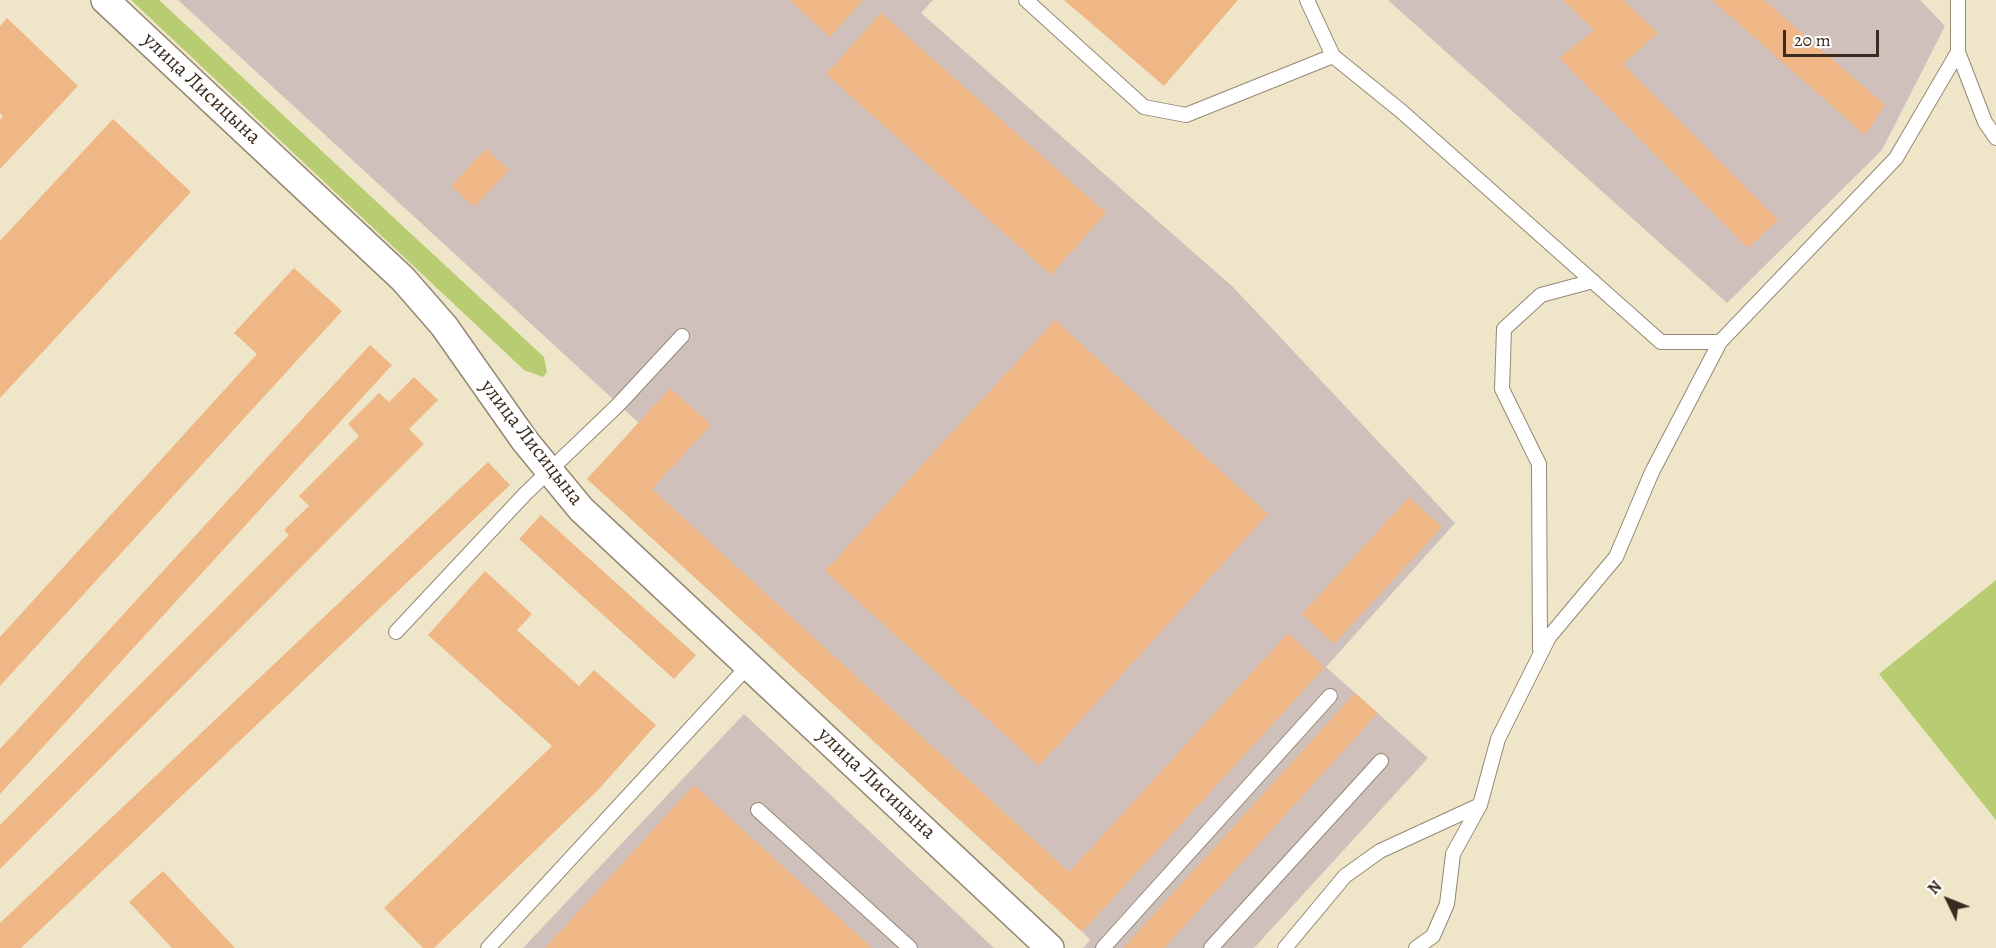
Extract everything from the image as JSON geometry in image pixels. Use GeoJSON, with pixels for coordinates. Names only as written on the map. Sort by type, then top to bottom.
{"type":"FeatureCollection","features":[{"type":"Feature","properties":{"kind":"street","name":"улица Лисицына"},"geometry":{"type":"LineString","coordinates":[[105,0],[403,279],[444,326],[549,472],[581,509],[1050,948]]}},
{"type":"Feature","properties":{"kind":"lane"},"geometry":{"type":"LineString","coordinates":[[1026,0],[1143,107],[1186,116],[1333,56]]}},
{"type":"Feature","properties":{"kind":"lane"},"geometry":{"type":"LineString","coordinates":[[1307,0],[1333,56],[1401,111],[1661,342],[1720,342]]}},
{"type":"Feature","properties":{"kind":"lane"},"geometry":{"type":"LineString","coordinates":[[1958,0],[1958,52],[1985,122],[1996,138]]}},
{"type":"Feature","properties":{"kind":"lane"},"geometry":{"type":"LineString","coordinates":[[1416,948],[1433,936],[1447,904],[1453,854],[1480,805],[1498,739],[1540,653],[1549,637],[1617,556],[1652,471],[1720,342],[1896,158],[1958,52]]}},
{"type":"Feature","properties":{"kind":"lane"},"geometry":{"type":"LineString","coordinates":[[1540,653],[1539,464],[1502,389],[1504,328],[1541,295],[1593,281]]}},
{"type":"Feature","properties":{"kind":"lane"},"geometry":{"type":"LineString","coordinates":[[396,632],[525,494],[618,405],[682,336]]}},
{"type":"Feature","properties":{"kind":"lane"},"geometry":{"type":"LineString","coordinates":[[488,948],[749,664]]}},
{"type":"Feature","properties":{"kind":"lane"},"geometry":{"type":"LineString","coordinates":[[1103,948],[1330,696]]}},
{"type":"Feature","properties":{"kind":"lane"},"geometry":{"type":"LineString","coordinates":[[1211,948],[1381,761]]}},
{"type":"Feature","properties":{"kind":"lane"},"geometry":{"type":"LineString","coordinates":[[1285,948],[1345,876],[1380,851],[1480,805]]}},
{"type":"Feature","properties":{"kind":"lane"},"geometry":{"type":"LineString","coordinates":[[758,810],[910,948]]}},
{"type":"Feature","properties":{"kind":"shaded area"},"geometry":{"type":"Polygon","coordinates":[[[178,0],[933,0],[921,13],[1233,287],[1455,523],[1326,667],[1428,758],[1254,948],[1083,948],[1090,940],[1082,932],[1114,896],[1069,872],[612,453],[639,423],[178,0]]]}},
{"type":"Feature","properties":{"kind":"shaded area"},"geometry":{"type":"Polygon","coordinates":[[[1388,0],[1920,0],[1945,26],[1882,150],[1727,303],[1388,0]]]}},
{"type":"Feature","properties":{"kind":"shaded area"},"geometry":{"type":"Polygon","coordinates":[[[744,714],[994,948],[523,948],[744,714]]]}},
{"type":"Feature","properties":{"kind":"green space"},"geometry":{"type":"Polygon","coordinates":[[[131,0],[159,0],[544,357],[547,372],[543,377],[524,370],[131,0]]]}},
{"type":"Feature","properties":{"kind":"green space"},"geometry":{"type":"Polygon","coordinates":[[[1996,580],[1996,820],[1879,674],[1996,580]]]}},
{"type":"Feature","properties":{"kind":"building"},"geometry":{"type":"Polygon","coordinates":[[[789,0],[863,0],[830,37],[789,0]]]}},
{"type":"Feature","properties":{"kind":"building"},"geometry":{"type":"Polygon","coordinates":[[[1064,0],[1238,0],[1164,86],[1064,0]]]}},
{"type":"Feature","properties":{"kind":"building"},"geometry":{"type":"Polygon","coordinates":[[[1563,0],[1623,0],[1658,33],[1623,64],[1778,220],[1748,248],[1559,58],[1594,30],[1563,0]]]}},
{"type":"Feature","properties":{"kind":"building"},"geometry":{"type":"Polygon","coordinates":[[[1712,0],[1764,0],[1885,105],[1865,135],[1712,0]]]}},
{"type":"Feature","properties":{"kind":"building"},"geometry":{"type":"Polygon","coordinates":[[[881,13],[1106,213],[1051,275],[826,74],[881,13]]]}},
{"type":"Feature","properties":{"kind":"building"},"geometry":{"type":"Polygon","coordinates":[[[7,18],[78,86],[0,169],[0,120],[3,116],[0,113],[0,26],[7,18]]]}},
{"type":"Feature","properties":{"kind":"building"},"geometry":{"type":"Polygon","coordinates":[[[113,119],[191,192],[0,398],[0,241],[113,119]]]}},
{"type":"Feature","properties":{"kind":"building"},"geometry":{"type":"Polygon","coordinates":[[[486,149],[509,170],[474,207],[451,186],[486,149]]]}},
{"type":"Feature","properties":{"kind":"building"},"geometry":{"type":"Polygon","coordinates":[[[294,268],[342,311],[0,686],[0,637],[257,354],[234,333],[294,268]]]}},
{"type":"Feature","properties":{"kind":"building"},"geometry":{"type":"Polygon","coordinates":[[[1055,320],[1268,514],[1039,766],[825,571],[1055,320]]]}},
{"type":"Feature","properties":{"kind":"building"},"geometry":{"type":"Polygon","coordinates":[[[370,345],[392,365],[0,794],[0,749],[370,345]]]}},
{"type":"Feature","properties":{"kind":"building"},"geometry":{"type":"Polygon","coordinates":[[[414,377],[438,400],[409,429],[424,444],[0,869],[0,825],[289,535],[284,530],[309,506],[299,496],[359,436],[348,424],[379,393],[389,402],[414,377]]]}},
{"type":"Feature","properties":{"kind":"building"},"geometry":{"type":"Polygon","coordinates":[[[670,388],[711,425],[652,489],[1069,872],[1288,633],[1325,667],[1082,932],[587,479],[670,388]]]}},
{"type":"Feature","properties":{"kind":"building"},"geometry":{"type":"Polygon","coordinates":[[[488,462],[510,485],[21,948],[0,948],[0,923],[488,462]]]}},
{"type":"Feature","properties":{"kind":"building"},"geometry":{"type":"Polygon","coordinates":[[[1409,497],[1442,527],[1334,644],[1302,614],[1409,497]]]}},
{"type":"Feature","properties":{"kind":"building"},"geometry":{"type":"Polygon","coordinates":[[[541,515],[696,655],[674,679],[519,539],[541,515]]]}},
{"type":"Feature","properties":{"kind":"building"},"geometry":{"type":"Polygon","coordinates":[[[485,571],[532,614],[517,630],[579,686],[594,670],[656,725],[599,789],[434,948],[423,948],[384,908],[552,746],[428,635],[485,571]]]}},
{"type":"Feature","properties":{"kind":"building"},"geometry":{"type":"Polygon","coordinates":[[[1355,693],[1378,713],[1164,948],[1123,948],[1355,693]]]}},
{"type":"Feature","properties":{"kind":"building"},"geometry":{"type":"Polygon","coordinates":[[[694,785],[872,948],[545,948],[694,785]]]}},
{"type":"Feature","properties":{"kind":"building"},"geometry":{"type":"Polygon","coordinates":[[[163,871],[235,948],[172,948],[129,902],[163,871]]]}}]}
